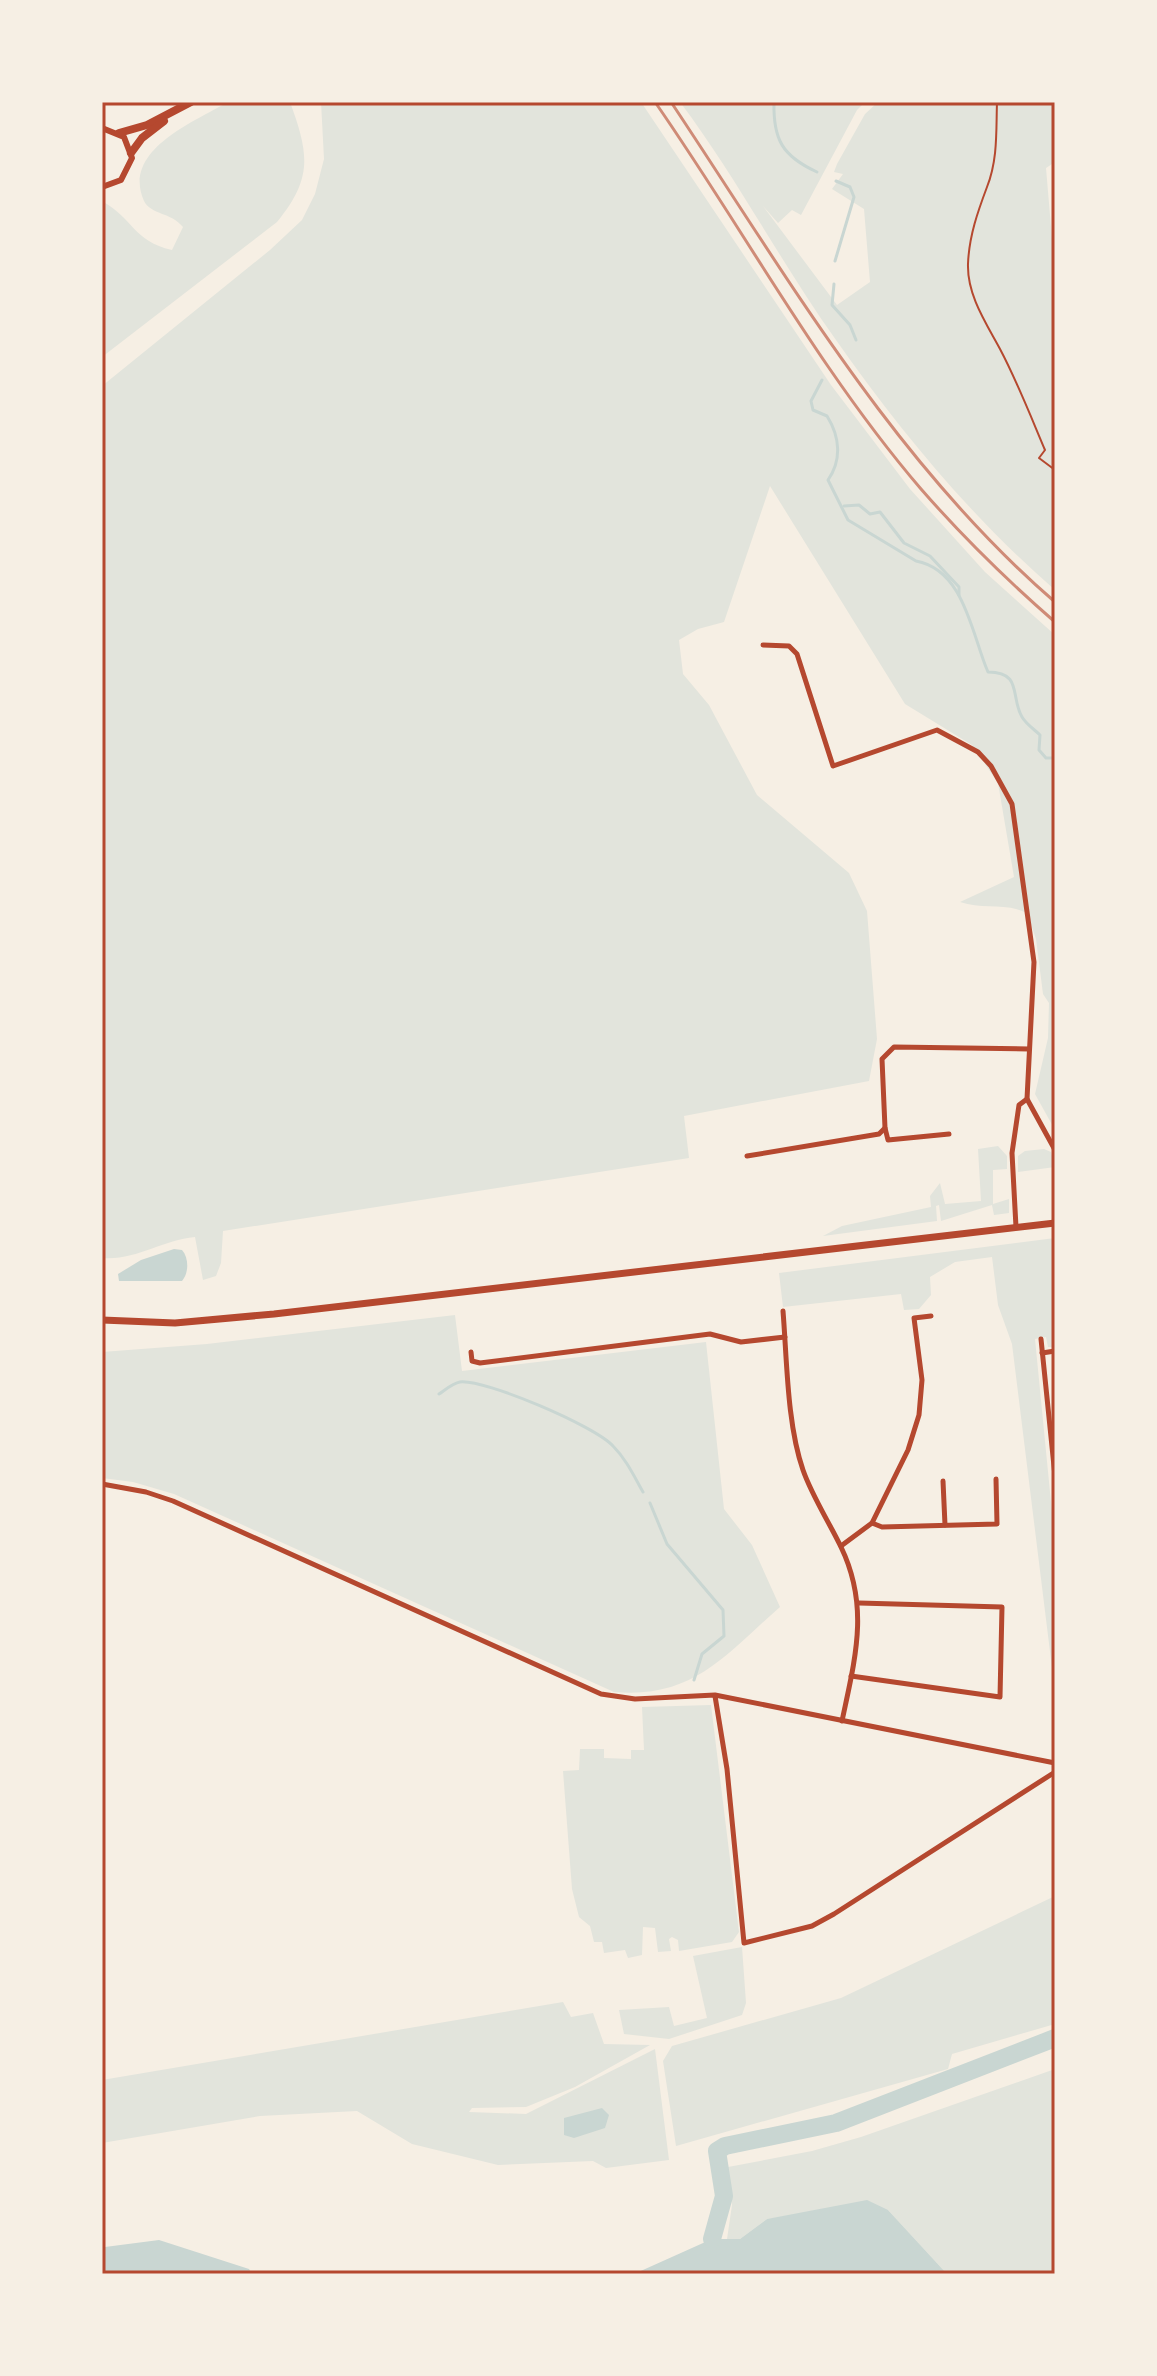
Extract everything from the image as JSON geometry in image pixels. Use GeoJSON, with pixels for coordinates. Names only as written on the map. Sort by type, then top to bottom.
{"type":"FeatureCollection","features":[{"type":"Feature","properties":{"kind":"highway"},"geometry":{"type":"LineString","coordinates":[[131,153],[142,138],[191,102]]}},
{"type":"Feature","properties":{"kind":"highway"},"geometry":{"type":"LineString","coordinates":[[119,133],[173,113]]}},
{"type":"Feature","properties":{"kind":"main road"},"geometry":{"type":"LineString","coordinates":[[102,1320],[175,1323],[260,1316],[1055,1223]]}},
{"type":"Feature","properties":{"kind":"street"},"geometry":{"type":"LineString","coordinates":[[102,128],[119,133],[131,153],[124,177],[102,187]]}},
{"type":"Feature","properties":{"kind":"street"},"geometry":{"type":"LineString","coordinates":[[763,645],[789,646],[797,654],[833,766],[937,730],[978,752],[991,766],[1012,804],[1032,944],[1034,1000],[1027,1099],[1055,1150]]}},
{"type":"Feature","properties":{"kind":"street"},"geometry":{"type":"LineString","coordinates":[[949,1134],[888,1140],[882,1059],[894,1047],[1029,1049]]}},
{"type":"Feature","properties":{"kind":"street"},"geometry":{"type":"LineString","coordinates":[[1016,1227],[1012,1153],[1019,1105],[1027,1099]]}},
{"type":"Feature","properties":{"kind":"street"},"geometry":{"type":"LineString","coordinates":[[747,1156],[879,1134],[885,1128]]}},
{"type":"Feature","properties":{"kind":"street"},"geometry":{"type":"LineString","coordinates":[[783,1311],[797,1448],[803,1472],[841,1546],[855,1582],[859,1603],[858,1644],[842,1721]]}},
{"type":"Feature","properties":{"kind":"street"},"geometry":{"type":"LineString","coordinates":[[841,1546],[872,1523],[892,1488],[919,1415],[922,1380],[914,1318],[931,1316]]}},
{"type":"Feature","properties":{"kind":"street"},"geometry":{"type":"LineString","coordinates":[[471,1352],[472,1361],[480,1363],[710,1334],[741,1342],[785,1337]]}},
{"type":"Feature","properties":{"kind":"street"},"geometry":{"type":"LineString","coordinates":[[1041,1339],[1051,1397],[1055,1476]]}},
{"type":"Feature","properties":{"kind":"street"},"geometry":{"type":"LineString","coordinates":[[1042,1353],[1055,1351]]}},
{"type":"Feature","properties":{"kind":"street"},"geometry":{"type":"LineString","coordinates":[[872,1523],[882,1527],[997,1524],[996,1479]]}},
{"type":"Feature","properties":{"kind":"street"},"geometry":{"type":"LineString","coordinates":[[943,1481],[945,1525]]}},
{"type":"Feature","properties":{"kind":"street"},"geometry":{"type":"LineString","coordinates":[[102,1484],[134,1489],[173,1501],[601,1694],[635,1699],[715,1695],[1055,1763]]}},
{"type":"Feature","properties":{"kind":"street"},"geometry":{"type":"LineString","coordinates":[[851,1676],[1000,1697],[1002,1607],[859,1603]]}},
{"type":"Feature","properties":{"kind":"street"},"geometry":{"type":"LineString","coordinates":[[715,1695],[727,1769],[744,1943],[812,1926],[834,1914],[1055,1772]]}},
{"type":"Feature","properties":{"kind":"path"},"geometry":{"type":"LineString","coordinates":[[997,102],[997,146],[987,188],[977,208],[968,267],[975,300],[988,333],[1000,349],[1045,450],[1039,458],[1055,470]]}},
{"type":"Feature","properties":{"kind":"shaded area"},"geometry":{"type":"Polygon","coordinates":[[[228,102],[290,102],[304,151],[302,178],[297,192],[277,222],[102,357],[102,201],[149,241],[172,250],[183,227],[147,206],[140,183],[143,167],[152,152],[165,140],[228,102]]]}},
{"type":"Feature","properties":{"kind":"shaded area"},"geometry":{"type":"Polygon","coordinates":[[[321,102],[641,102],[831,385],[910,489],[985,572],[1055,635],[1055,1130],[1035,1094],[1048,1038],[1049,1003],[1043,994],[1036,939],[1027,913],[960,902],[1014,877],[998,783],[972,745],[905,704],[770,486],[724,622],[698,629],[679,640],[683,674],[709,705],[757,795],[849,873],[867,911],[877,1039],[869,1081],[684,1116],[689,1158],[223,1231],[221,1263],[216,1276],[203,1280],[195,1237],[126,1256],[102,1258],[102,386],[270,250],[302,220],[315,194],[324,159],[321,102]]]}},
{"type":"Feature","properties":{"kind":"shaded area"},"geometry":{"type":"Polygon","coordinates":[[[680,102],[865,102],[857,110],[801,215],[792,210],[778,223],[763,206],[837,305],[870,282],[864,209],[832,189],[843,174],[834,172],[837,164],[865,114],[878,102],[1055,103],[1055,162],[1046,168],[1055,274],[1055,590],[966,503],[885,407],[816,311],[721,160],[680,102]]]}},
{"type":"Feature","properties":{"kind":"shaded area"},"geometry":{"type":"Polygon","coordinates":[[[998,1146],[1007,1156],[1007,1169],[993,1170],[993,1204],[1009,1199],[1009,1213],[994,1215],[992,1205],[941,1221],[939,1205],[936,1206],[937,1221],[823,1236],[842,1226],[931,1207],[930,1196],[940,1183],[945,1204],[981,1201],[978,1149],[998,1146]]]}},
{"type":"Feature","properties":{"kind":"shaded area"},"geometry":{"type":"Polygon","coordinates":[[[1044,1149],[1051,1152],[1055,1167],[1018,1172],[1018,1156],[1025,1151],[1044,1149]]]}},
{"type":"Feature","properties":{"kind":"shaded area"},"geometry":{"type":"Polygon","coordinates":[[[1055,1238],[1055,1347],[1048,1347],[1046,1337],[1035,1339],[1055,1543],[1055,1692],[1012,1344],[998,1305],[992,1257],[955,1262],[930,1277],[931,1295],[919,1309],[904,1310],[901,1294],[783,1307],[779,1273],[1055,1238]]]}},
{"type":"Feature","properties":{"kind":"shaded area"},"geometry":{"type":"Polygon","coordinates":[[[174,1249],[182,1250],[187,1261],[182,1281],[119,1281],[118,1274],[141,1260],[174,1249]]]}},
{"type":"Feature","properties":{"kind":"shaded area"},"geometry":{"type":"Polygon","coordinates":[[[455,1315],[462,1371],[706,1342],[724,1509],[752,1545],[780,1607],[724,1657],[687,1681],[642,1692],[614,1692],[174,1494],[133,1482],[102,1478],[102,1352],[207,1344],[455,1315]]]}},
{"type":"Feature","properties":{"kind":"shaded area"},"geometry":{"type":"Polygon","coordinates":[[[711,1705],[739,1932],[732,1942],[679,1951],[678,1940],[672,1937],[669,1939],[671,1951],[658,1952],[655,1928],[643,1927],[642,1955],[628,1958],[625,1950],[604,1953],[602,1942],[594,1942],[590,1926],[579,1917],[572,1889],[563,1771],[579,1770],[580,1749],[604,1749],[604,1758],[631,1759],[631,1750],[644,1750],[642,1707],[711,1705]]]}},
{"type":"Feature","properties":{"kind":"shaded area"},"geometry":{"type":"Polygon","coordinates":[[[1055,1896],[1055,2024],[952,2054],[948,2069],[676,2146],[663,2061],[672,2046],[841,1998],[1055,1896]]]}},
{"type":"Feature","properties":{"kind":"shaded area"},"geometry":{"type":"Polygon","coordinates":[[[742,1947],[746,2003],[742,2015],[669,2039],[624,2034],[619,2010],[669,2007],[674,2026],[707,2018],[693,1956],[742,1947]]]}},
{"type":"Feature","properties":{"kind":"shaded area"},"geometry":{"type":"Polygon","coordinates":[[[563,2002],[571,2017],[593,2013],[604,2044],[650,2045],[575,2087],[526,2107],[472,2108],[469,2112],[526,2114],[655,2049],[669,2160],[606,2168],[593,2161],[498,2165],[412,2144],[357,2111],[260,2116],[102,2143],[102,2080],[563,2002]]]}},
{"type":"Feature","properties":{"kind":"shaded area"},"geometry":{"type":"Polygon","coordinates":[[[1055,2069],[1055,2274],[947,2274],[888,2210],[767,2219],[740,2239],[727,2239],[732,2205],[728,2167],[812,2151],[861,2137],[1055,2069]]]}},
{"type":"Feature","properties":{"kind":"shaded area"},"geometry":{"type":"Polygon","coordinates":[[[602,2108],[609,2115],[605,2128],[574,2138],[564,2135],[564,2118],[602,2108]]]}},
{"type":"Feature","properties":{"kind":"shaded area"},"geometry":{"type":"Polygon","coordinates":[[[867,2200],[888,2210],[947,2274],[634,2274],[712,2239],[740,2239],[767,2219],[867,2200]]]}},
{"type":"Feature","properties":{"kind":"shaded area"},"geometry":{"type":"Polygon","coordinates":[[[159,2240],[249,2269],[252,2274],[102,2274],[105,2247],[159,2240]]]}},
{"type":"Feature","properties":{"kind":"waterway"},"geometry":{"type":"LineString","coordinates":[[774,102],[775,126],[782,145],[795,160],[817,172]]}},
{"type":"Feature","properties":{"kind":"waterway"},"geometry":{"type":"LineString","coordinates":[[835,261],[854,197],[850,187],[836,181]]}},
{"type":"Feature","properties":{"kind":"waterway"},"geometry":{"type":"LineString","coordinates":[[834,284],[832,305],[850,325],[856,340]]}},
{"type":"Feature","properties":{"kind":"waterway"},"geometry":{"type":"LineString","coordinates":[[822,380],[811,401],[813,410],[827,416],[835,432],[838,448],[836,465],[828,480],[848,520],[946,577],[964,606],[988,672],[999,673],[1011,681],[1022,717],[1040,735],[1039,750],[1046,758],[1055,758]]}},
{"type":"Feature","properties":{"kind":"waterway"},"geometry":{"type":"LineString","coordinates":[[844,506],[859,505],[870,514],[880,512],[904,543],[930,556],[959,587],[959,595]]}},
{"type":"Feature","properties":{"kind":"waterway"},"geometry":{"type":"LineString","coordinates":[[1055,818],[1055,826]]}},
{"type":"Feature","properties":{"kind":"waterway"},"geometry":{"type":"LineString","coordinates":[[439,1394],[460,1382],[473,1383],[563,1416],[613,1446],[643,1492]]}},
{"type":"Feature","properties":{"kind":"waterway"},"geometry":{"type":"LineString","coordinates":[[650,1503],[667,1544],[723,1610],[724,1636],[702,1654],[694,1680]]}},
{"type":"Feature","properties":{"kind":"waterway"},"geometry":{"type":"LineString","coordinates":[[712,2239],[724,2196],[717,2151],[725,2146],[836,2123],[1055,2038]]}},
{"type":"Feature","properties":{"kind":"railway"},"geometry":{"type":"LineString","coordinates":[[655,102],[815,348],[884,443],[953,524],[1055,622]]}},
{"type":"Feature","properties":{"kind":"railway"},"geometry":{"type":"LineString","coordinates":[[671,102],[846,366],[894,429],[997,548],[1055,602]]}}]}
